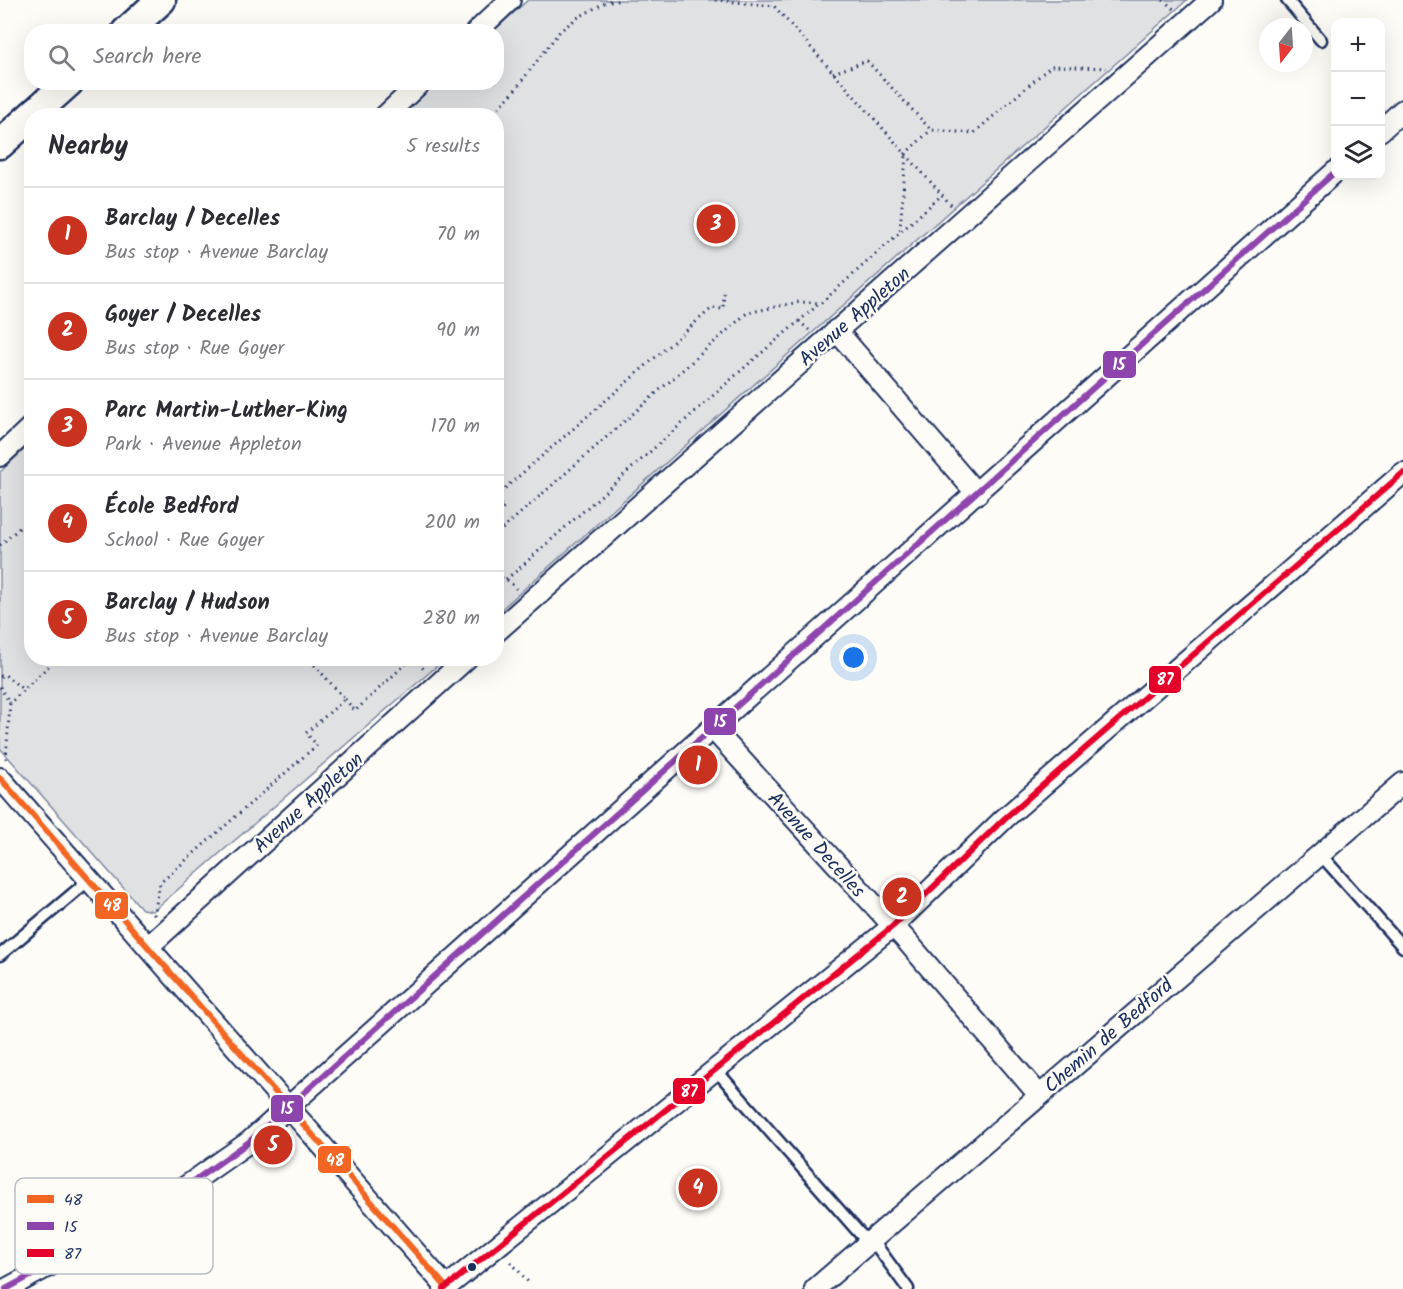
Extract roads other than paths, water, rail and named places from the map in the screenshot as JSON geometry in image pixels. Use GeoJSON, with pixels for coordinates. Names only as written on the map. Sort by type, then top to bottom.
{"type":"FeatureCollection","features":[{"type":"Feature","properties":{"kind":"main road"},"geometry":{"type":"LineString","coordinates":[[135,24],[161,0]]}},
{"type":"Feature","properties":{"kind":"main road"},"geometry":{"type":"LineString","coordinates":[[40,108],[60,90]]}},
{"type":"Feature","properties":{"kind":"main road"},"geometry":{"type":"LineString","coordinates":[[0,144],[24,122]]}},
{"type":"Feature","properties":{"kind":"street"},"geometry":{"type":"LineString","coordinates":[[484,24],[510,0]]}},
{"type":"Feature","properties":{"kind":"street","name":"Avenue Appleton"},"geometry":{"type":"LineString","coordinates":[[504,625],[1211,0]]}},
{"type":"Feature","properties":{"kind":"street"},"geometry":{"type":"LineString","coordinates":[[393,108],[413,90]]}},
{"type":"Feature","properties":{"kind":"street"},"geometry":{"type":"LineString","coordinates":[[1385,127],[1403,111]]}},
{"type":"Feature","properties":{"kind":"street"},"geometry":{"type":"LineString","coordinates":[[199,1178],[249,1143],[290,1107],[1331,175]]}},
{"type":"Feature","properties":{"kind":"street"},"geometry":{"type":"LineString","coordinates":[[836,330],[977,494]]}},
{"type":"Feature","properties":{"kind":"street"},"geometry":{"type":"LineString","coordinates":[[0,456],[24,434]]}},
{"type":"Feature","properties":{"kind":"street"},"geometry":{"type":"LineString","coordinates":[[0,778],[290,1107],[445,1288],[893,926],[1005,818],[1403,473]]}},
{"type":"Feature","properties":{"kind":"street","name":"Avenue Appleton"},"geometry":{"type":"LineString","coordinates":[[149,946],[458,666]]}},
{"type":"Feature","properties":{"kind":"street","name":"Avenue Decelles"},"geometry":{"type":"LineString","coordinates":[[713,729],[893,926],[1039,1095]]}},
{"type":"Feature","properties":{"kind":"street","name":"Chemin de Bedford"},"geometry":{"type":"LineString","coordinates":[[815,1289],[1403,783]]}},
{"type":"Feature","properties":{"kind":"street"},"geometry":{"type":"LineString","coordinates":[[6,1289],[34,1274]]}},
{"type":"Feature","properties":{"kind":"lane"},"geometry":{"type":"LineString","coordinates":[[1287,0],[1321,40]]}},
{"type":"Feature","properties":{"kind":"lane"},"geometry":{"type":"LineString","coordinates":[[1320,854],[1403,947]]}},
{"type":"Feature","properties":{"kind":"lane"},"geometry":{"type":"LineString","coordinates":[[0,955],[89,880]]}},
{"type":"Feature","properties":{"kind":"lane"},"geometry":{"type":"LineString","coordinates":[[716,1070],[871,1242],[908,1289]]}},
{"type":"Feature","properties":{"kind":"place","name":"Parc Martin-Luther-King"},"geometry":{"type":"Point","coordinates":[716,224]}},
{"type":"Feature","properties":{"kind":"place","name":"Barclay / Decelles"},"geometry":{"type":"Point","coordinates":[698,765]}},
{"type":"Feature","properties":{"kind":"place","name":"Goyer / Decelles"},"geometry":{"type":"Point","coordinates":[902,897]}},
{"type":"Feature","properties":{"kind":"place","name":"Barclay / Hudson"},"geometry":{"type":"Point","coordinates":[273,1145]}},
{"type":"Feature","properties":{"kind":"place","name":"École Bedford"},"geometry":{"type":"Point","coordinates":[698,1188]}}]}
